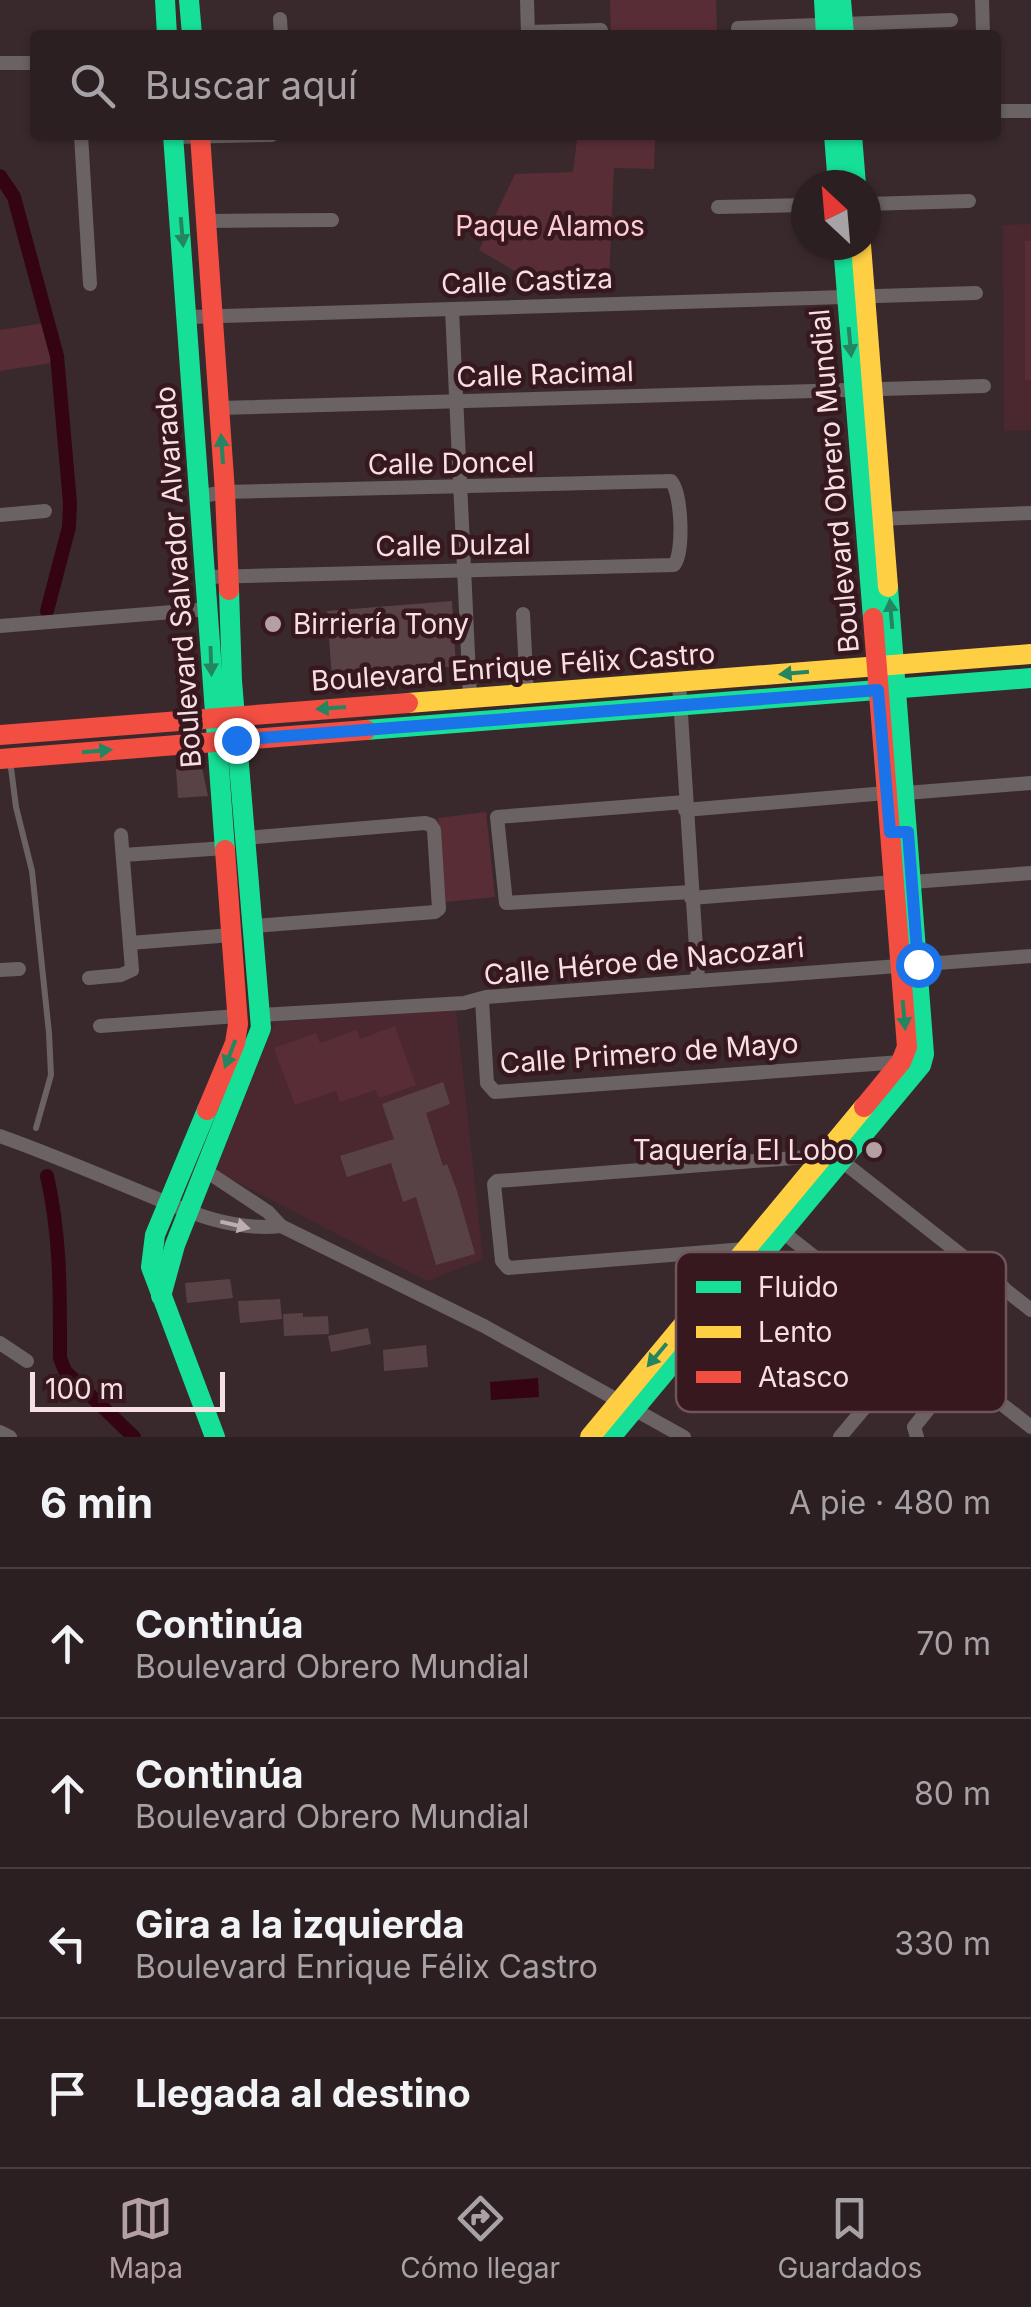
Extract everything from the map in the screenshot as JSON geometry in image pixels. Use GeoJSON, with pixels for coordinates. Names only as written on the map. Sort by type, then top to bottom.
{"type":"FeatureCollection","features":[{"type":"Feature","properties":{"kind":"street"},"geometry":{"type":"LineString","coordinates":[[165,0],[167,30]]}},
{"type":"Feature","properties":{"kind":"street"},"geometry":{"type":"LineString","coordinates":[[188,0],[191,30]]}},
{"type":"Feature","properties":{"kind":"street"},"geometry":{"type":"LineString","coordinates":[[527,0],[528,30]]}},
{"type":"Feature","properties":{"kind":"street"},"geometry":{"type":"LineString","coordinates":[[824,0],[834,29]]}},
{"type":"Feature","properties":{"kind":"street"},"geometry":{"type":"LineString","coordinates":[[834,29],[841,0]]}},
{"type":"Feature","properties":{"kind":"street"},"geometry":{"type":"LineString","coordinates":[[982,0],[983,30]]}},
{"type":"Feature","properties":{"kind":"street"},"geometry":{"type":"LineString","coordinates":[[738,28],[834,29],[952,20]]}},
{"type":"Feature","properties":{"kind":"street"},"geometry":{"type":"LineString","coordinates":[[0,64],[30,63]]}},
{"type":"Feature","properties":{"kind":"street"},"geometry":{"type":"LineString","coordinates":[[1001,110],[1031,111]]}},
{"type":"Feature","properties":{"kind":"street"},"geometry":{"type":"LineString","coordinates":[[81,140],[90,284]]}},
{"type":"Feature","properties":{"kind":"street","name":"Boulevard Salvador Alvarado"},"geometry":{"type":"LineString","coordinates":[[161,1296],[175,1245],[259,1038],[261,1015],[238,740],[224,716],[209,609],[174,140]]}},
{"type":"Feature","properties":{"kind":"street","name":"Boulevard Salvador Alvarado"},"geometry":{"type":"LineString","coordinates":[[200,140],[228,575],[224,716],[215,742],[238,1016],[235,1043],[155,1235],[151,1268],[215,1437]]}},
{"type":"Feature","properties":{"kind":"street"},"geometry":{"type":"LineString","coordinates":[[834,140],[837,170]]}},
{"type":"Feature","properties":{"kind":"street"},"geometry":{"type":"LineString","coordinates":[[852,140],[855,170]]}},
{"type":"Feature","properties":{"kind":"street"},"geometry":{"type":"LineString","coordinates":[[881,204],[969,201]]}},
{"type":"Feature","properties":{"kind":"street"},"geometry":{"type":"LineString","coordinates":[[718,207],[791,205]]}},
{"type":"Feature","properties":{"kind":"street"},"geometry":{"type":"LineString","coordinates":[[206,221],[332,220]]}},
{"type":"Feature","properties":{"kind":"street","name":"Boulevard Obrero Mundial"},"geometry":{"type":"LineString","coordinates":[[846,260],[856,297]]}},
{"type":"Feature","properties":{"kind":"street","name":"Boulevard Obrero Mundial"},"geometry":{"type":"LineString","coordinates":[[743,1252],[842,1161],[921,1064],[924,1054],[909,964],[856,297],[860,260]]}},
{"type":"Feature","properties":{"kind":"street","name":"Calle Castiza"},"geometry":{"type":"LineString","coordinates":[[189,317],[976,292]]}},
{"type":"Feature","properties":{"kind":"street"},"geometry":{"type":"LineString","coordinates":[[452,308],[470,697]]}},
{"type":"Feature","properties":{"kind":"street","name":"Calle Racimal"},"geometry":{"type":"LineString","coordinates":[[220,408],[984,386]]}},
{"type":"Feature","properties":{"kind":"street","name":"Calle Doncel"},"geometry":{"type":"LineString","coordinates":[[202,496],[225,492],[671,481],[676,486],[678,562]]}},
{"type":"Feature","properties":{"kind":"street"},"geometry":{"type":"LineString","coordinates":[[0,515],[45,511]]}},
{"type":"Feature","properties":{"kind":"street"},"geometry":{"type":"LineString","coordinates":[[873,519],[1031,512]]}},
{"type":"Feature","properties":{"kind":"street","name":"Calle Dulzal"},"geometry":{"type":"LineString","coordinates":[[207,577],[678,562]]}},
{"type":"Feature","properties":{"kind":"street"},"geometry":{"type":"LineString","coordinates":[[0,626],[209,609]]}},
{"type":"Feature","properties":{"kind":"street"},"geometry":{"type":"LineString","coordinates":[[523,614],[527,693]]}},
{"type":"Feature","properties":{"kind":"street","name":"Boulevard Enrique Félix Castro"},"geometry":{"type":"LineString","coordinates":[[0,735],[1031,654]]}},
{"type":"Feature","properties":{"kind":"street","name":"Boulevard Enrique Félix Castro"},"geometry":{"type":"LineString","coordinates":[[5,759],[1031,678]]}},
{"type":"Feature","properties":{"kind":"street"},"geometry":{"type":"LineString","coordinates":[[678,682],[698,979]]}},
{"type":"Feature","properties":{"kind":"street"},"geometry":{"type":"LineString","coordinates":[[1031,783],[497,818],[506,903],[1031,873]]}},
{"type":"Feature","properties":{"kind":"street"},"geometry":{"type":"LineString","coordinates":[[221,810],[244,808]]}},
{"type":"Feature","properties":{"kind":"street"},"geometry":{"type":"LineString","coordinates":[[246,838],[431,825],[440,909],[254,926]]}},
{"type":"Feature","properties":{"kind":"street"},"geometry":{"type":"LineString","coordinates":[[89,978],[122,975],[132,970],[120,835]]}},
{"type":"Feature","properties":{"kind":"street"},"geometry":{"type":"LineString","coordinates":[[123,855],[225,848]]}},
{"type":"Feature","properties":{"kind":"street"},"geometry":{"type":"LineString","coordinates":[[130,943],[232,935]]}},
{"type":"Feature","properties":{"kind":"street"},"geometry":{"type":"LineString","coordinates":[[233,958],[256,956]]}},
{"type":"Feature","properties":{"kind":"street","name":"Calle Héroe de Nacozari"},"geometry":{"type":"LineString","coordinates":[[261,1015],[1031,956]]}},
{"type":"Feature","properties":{"kind":"street","name":"Boulevard Obrero Mundial"},"geometry":{"type":"LineString","coordinates":[[768,1252],[784,1232],[820,1156],[901,1062],[907,1047],[909,964]]}},
{"type":"Feature","properties":{"kind":"street"},"geometry":{"type":"LineString","coordinates":[[0,970],[19,969]]}},
{"type":"Feature","properties":{"kind":"street","name":"Calle Primero de Mayo"},"geometry":{"type":"LineString","coordinates":[[482,1000],[487,1083],[494,1092],[901,1062]]}},
{"type":"Feature","properties":{"kind":"street"},"geometry":{"type":"LineString","coordinates":[[100,1026],[238,1016]]}},
{"type":"Feature","properties":{"kind":"street"},"geometry":{"type":"LineString","coordinates":[[0,1136],[189,1212],[236,1226],[281,1226]]}},
{"type":"Feature","properties":{"kind":"street"},"geometry":{"type":"LineString","coordinates":[[676,1255],[508,1268],[502,1260],[495,1182],[820,1156]]}},
{"type":"Feature","properties":{"kind":"street"},"geometry":{"type":"LineString","coordinates":[[842,1161],[958,1252]]}},
{"type":"Feature","properties":{"kind":"street"},"geometry":{"type":"LineString","coordinates":[[206,1170],[268,1212],[281,1226],[484,1326],[684,1437]]}},
{"type":"Feature","properties":{"kind":"street"},"geometry":{"type":"LineString","coordinates":[[784,1232],[809,1252]]}},
{"type":"Feature","properties":{"kind":"street"},"geometry":{"type":"LineString","coordinates":[[708,1252],[745,1249]]}},
{"type":"Feature","properties":{"kind":"street"},"geometry":{"type":"LineString","coordinates":[[1006,1290],[1031,1310]]}},
{"type":"Feature","properties":{"kind":"street","name":"Boulevard Obrero Mundial"},"geometry":{"type":"LineString","coordinates":[[611,1437],[628,1405],[676,1341]]}},
{"type":"Feature","properties":{"kind":"street"},"geometry":{"type":"LineString","coordinates":[[0,1344],[27,1361]]}},
{"type":"Feature","properties":{"kind":"street","name":"Boulevard Obrero Mundial"},"geometry":{"type":"LineString","coordinates":[[590,1437],[676,1356]]}},
{"type":"Feature","properties":{"kind":"street"},"geometry":{"type":"LineString","coordinates":[[1006,1407],[1031,1427]]}},
{"type":"Feature","properties":{"kind":"street"},"geometry":{"type":"LineString","coordinates":[[840,1437],[861,1412]]}},
{"type":"Feature","properties":{"kind":"street"},"geometry":{"type":"LineString","coordinates":[[916,1437],[914,1427],[924,1412]]}},
{"type":"Feature","properties":{"kind":"street"},"geometry":{"type":"LineString","coordinates":[[0,1432],[10,1437]]}},
{"type":"Feature","properties":{"kind":"lane"},"geometry":{"type":"LineString","coordinates":[[5,759],[32,871],[49,1033],[51,1075],[36,1128]]}},
{"type":"Feature","properties":{"kind":"shaded area"},"geometry":{"type":"Polygon","coordinates":[[[1031,224],[1031,430],[1004,431],[1003,225],[1031,224]]]}},
{"type":"Feature","properties":{"kind":"shaded area"},"geometry":{"type":"Polygon","coordinates":[[[456,1010],[483,1259],[427,1281],[216,1171],[275,1022],[456,1010]]]}},
{"type":"Feature","properties":{"kind":"shaded area"},"geometry":{"type":"Polygon","coordinates":[[[538,1378],[539,1397],[491,1400],[490,1382],[538,1378]]]}},
{"type":"Feature","properties":{"kind":"green space"},"geometry":{"type":"Polygon","coordinates":[[[610,0],[716,0],[717,30],[611,30],[610,0]]]}},
{"type":"Feature","properties":{"kind":"green space","name":"Paque Alamos"},"geometry":{"type":"Polygon","coordinates":[[[577,140],[655,140],[654,169],[614,168],[609,280],[532,281],[479,250],[515,174],[573,172],[577,140]]]}},
{"type":"Feature","properties":{"kind":"green space"},"geometry":{"type":"Polygon","coordinates":[[[1025,241],[1031,241],[1031,380],[1025,380],[1025,241]]]}},
{"type":"Feature","properties":{"kind":"green space"},"geometry":{"type":"Polygon","coordinates":[[[44,323],[51,363],[0,371],[0,330],[44,323]]]}},
{"type":"Feature","properties":{"kind":"green space"},"geometry":{"type":"Polygon","coordinates":[[[486,812],[495,897],[446,902],[438,818],[486,812]]]}},
{"type":"Feature","properties":{"kind":"green space"},"geometry":{"type":"Polygon","coordinates":[[[395,1026],[416,1085],[379,1098],[375,1090],[340,1102],[336,1091],[295,1105],[274,1048],[316,1033],[320,1043],[356,1030],[360,1039],[395,1026]]]}},
{"type":"Feature","properties":{"kind":"building"},"geometry":{"type":"Polygon","coordinates":[[[452,601],[456,667],[441,667],[442,683],[333,692],[327,611],[452,601]]]}},
{"type":"Feature","properties":{"kind":"building"},"geometry":{"type":"Polygon","coordinates":[[[202,768],[208,796],[178,798],[176,769],[202,768]]]}},
{"type":"Feature","properties":{"kind":"building"},"geometry":{"type":"Polygon","coordinates":[[[443,1082],[450,1104],[426,1113],[443,1166],[447,1164],[457,1191],[475,1254],[436,1265],[416,1197],[403,1202],[391,1163],[347,1177],[340,1156],[394,1139],[382,1104],[443,1082]]]}},
{"type":"Feature","properties":{"kind":"building"},"geometry":{"type":"Polygon","coordinates":[[[230,1279],[233,1298],[187,1303],[185,1283],[230,1279]]]}},
{"type":"Feature","properties":{"kind":"building"},"geometry":{"type":"Polygon","coordinates":[[[280,1299],[282,1319],[240,1323],[238,1301],[280,1299]]]}},
{"type":"Feature","properties":{"kind":"building"},"geometry":{"type":"Polygon","coordinates":[[[303,1313],[303,1317],[328,1316],[329,1334],[284,1336],[283,1314],[303,1313]]]}},
{"type":"Feature","properties":{"kind":"building"},"geometry":{"type":"Polygon","coordinates":[[[368,1328],[371,1344],[331,1352],[328,1336],[368,1328]]]}},
{"type":"Feature","properties":{"kind":"building"},"geometry":{"type":"Polygon","coordinates":[[[426,1345],[428,1367],[384,1371],[383,1350],[426,1345]]]}},
{"type":"Feature","properties":{"kind":"waterway"},"geometry":{"type":"LineString","coordinates":[[0,176],[14,197],[57,356],[70,503],[69,527],[47,611]]}},
{"type":"Feature","properties":{"kind":"waterway"},"geometry":{"type":"LineString","coordinates":[[47,1176],[57,1244],[60,1358],[65,1371],[134,1437]]}},
{"type":"Feature","properties":{"kind":"traffic: fast"},"geometry":{"type":"LineString","coordinates":[[165,0],[167,30]]}},
{"type":"Feature","properties":{"kind":"traffic: fast"},"geometry":{"type":"LineString","coordinates":[[189,0],[192,30]]}},
{"type":"Feature","properties":{"kind":"traffic: fast"},"geometry":{"type":"LineString","coordinates":[[824,0],[826,30]]}},
{"type":"Feature","properties":{"kind":"traffic: fast"},"geometry":{"type":"LineString","coordinates":[[841,0],[844,30]]}},
{"type":"Feature","properties":{"kind":"traffic: fast"},"geometry":{"type":"LineString","coordinates":[[173,140],[225,850]]}},
{"type":"Feature","properties":{"kind":"traffic: fast"},"geometry":{"type":"LineString","coordinates":[[834,140],[837,170]]}},
{"type":"Feature","properties":{"kind":"traffic: fast"},"geometry":{"type":"LineString","coordinates":[[852,140],[855,170]]}},
{"type":"Feature","properties":{"kind":"traffic: fast"},"geometry":{"type":"LineString","coordinates":[[844,260],[873,618]]}},
{"type":"Feature","properties":{"kind":"traffic: fast"},"geometry":{"type":"LineString","coordinates":[[765,1252],[921,1065],[924,1054],[888,587]]}},
{"type":"Feature","properties":{"kind":"traffic: fast"},"geometry":{"type":"LineString","coordinates":[[161,1296],[175,1245],[261,1028],[232,681],[229,590]]}},
{"type":"Feature","properties":{"kind":"traffic: fast"},"geometry":{"type":"LineString","coordinates":[[366,730],[1031,678]]}},
{"type":"Feature","properties":{"kind":"traffic: fast"},"geometry":{"type":"LineString","coordinates":[[207,1110],[155,1235],[151,1267],[215,1437]]}},
{"type":"Feature","properties":{"kind":"traffic: fast"},"geometry":{"type":"LineString","coordinates":[[611,1437],[676,1359]]}},
{"type":"Feature","properties":{"kind":"traffic: slow"},"geometry":{"type":"LineString","coordinates":[[862,260],[888,587]]}},
{"type":"Feature","properties":{"kind":"traffic: slow"},"geometry":{"type":"LineString","coordinates":[[408,703],[1031,654]]}},
{"type":"Feature","properties":{"kind":"traffic: slow"},"geometry":{"type":"LineString","coordinates":[[744,1252],[864,1107]]}},
{"type":"Feature","properties":{"kind":"traffic: slow"},"geometry":{"type":"LineString","coordinates":[[590,1437],[676,1333]]}},
{"type":"Feature","properties":{"kind":"traffic: jam"},"geometry":{"type":"LineString","coordinates":[[200,140],[229,590]]}},
{"type":"Feature","properties":{"kind":"traffic: jam"},"geometry":{"type":"LineString","coordinates":[[864,1107],[901,1062],[907,1047],[873,618]]}},
{"type":"Feature","properties":{"kind":"traffic: jam"},"geometry":{"type":"LineString","coordinates":[[0,735],[408,703]]}},
{"type":"Feature","properties":{"kind":"traffic: jam"},"geometry":{"type":"LineString","coordinates":[[0,759],[366,730]]}},
{"type":"Feature","properties":{"kind":"traffic: jam"},"geometry":{"type":"LineString","coordinates":[[207,1110],[235,1043],[238,1024],[225,850]]}},
{"type":"Feature","properties":{"kind":"place","name":"Birriería Tony"},"geometry":{"type":"Point","coordinates":[273,624]}},
{"type":"Feature","properties":{"kind":"place","name":"Taquería El Lobo"},"geometry":{"type":"Point","coordinates":[874,1150]}},
{"type":"Feature","properties":{"kind":"route"},"geometry":{"type":"LineString","coordinates":[[236,740],[878,690],[890,832],[908,832],[918,964]]}}]}
